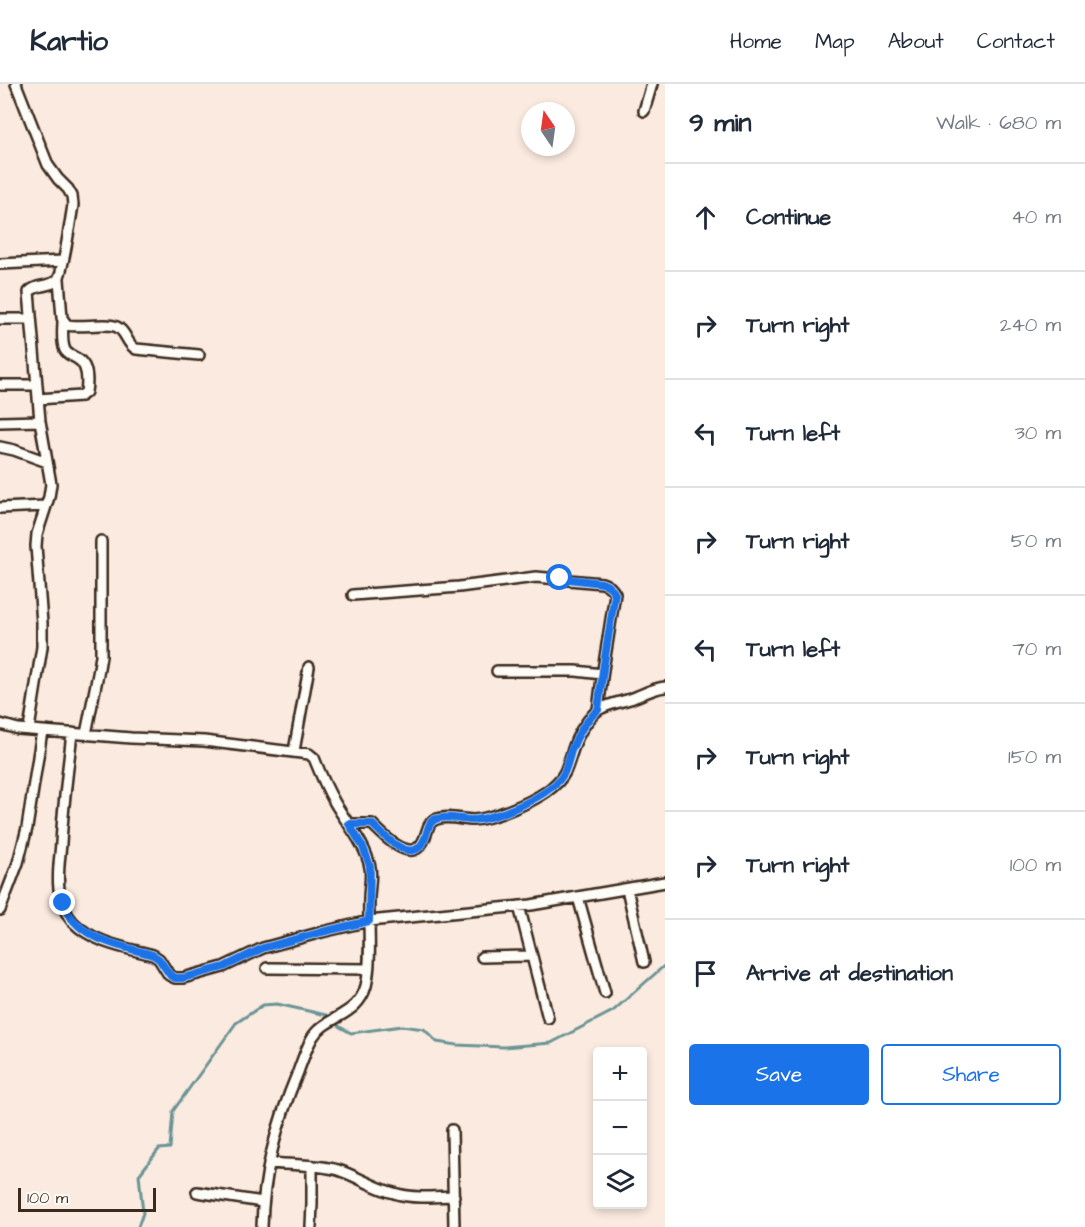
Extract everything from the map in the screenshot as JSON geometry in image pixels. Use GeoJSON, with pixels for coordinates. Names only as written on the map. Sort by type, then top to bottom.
{"type":"FeatureCollection","features":[{"type":"Feature","properties":{"kind":"street"},"geometry":{"type":"LineString","coordinates":[[16,84],[48,165],[72,196],[73,205],[59,279],[64,348],[68,354],[80,360],[85,366],[86,375],[86,392],[81,396],[38,399]]}},
{"type":"Feature","properties":{"kind":"street"},"geometry":{"type":"LineString","coordinates":[[644,111],[652,84]]}},
{"type":"Feature","properties":{"kind":"street"},"geometry":{"type":"LineString","coordinates":[[0,264],[63,261]]}},
{"type":"Feature","properties":{"kind":"street"},"geometry":{"type":"LineString","coordinates":[[29,729],[42,647],[37,534],[51,484],[40,421],[29,292],[31,289],[59,279]]}},
{"type":"Feature","properties":{"kind":"street"},"geometry":{"type":"LineString","coordinates":[[0,319],[31,319]]}},
{"type":"Feature","properties":{"kind":"street"},"geometry":{"type":"LineString","coordinates":[[63,321],[71,326],[116,326],[123,332],[129,345],[136,349],[199,355]]}},
{"type":"Feature","properties":{"kind":"street"},"geometry":{"type":"LineString","coordinates":[[0,385],[36,385]]}},
{"type":"Feature","properties":{"kind":"street"},"geometry":{"type":"LineString","coordinates":[[0,422],[40,421]]}},
{"type":"Feature","properties":{"kind":"street"},"geometry":{"type":"LineString","coordinates":[[0,447],[47,462]]}},
{"type":"Feature","properties":{"kind":"street"},"geometry":{"type":"LineString","coordinates":[[0,508],[46,506]]}},
{"type":"Feature","properties":{"kind":"street"},"geometry":{"type":"LineString","coordinates":[[86,734],[101,656],[101,541]]}},
{"type":"Feature","properties":{"kind":"street"},"geometry":{"type":"LineString","coordinates":[[354,595],[459,587],[536,577],[608,585],[615,594],[598,710]]}},
{"type":"Feature","properties":{"kind":"street"},"geometry":{"type":"LineString","coordinates":[[294,751],[309,667]]}},
{"type":"Feature","properties":{"kind":"street"},"geometry":{"type":"LineString","coordinates":[[497,671],[576,671],[602,674]]}},
{"type":"Feature","properties":{"kind":"street"},"geometry":{"type":"LineString","coordinates":[[349,824],[372,824],[398,847],[413,850],[421,846],[428,827],[436,819],[485,818],[532,800],[559,781],[579,732],[593,714],[598,710],[665,687]]}},
{"type":"Feature","properties":{"kind":"street"},"geometry":{"type":"LineString","coordinates":[[0,724],[29,729],[131,738],[204,741],[309,754],[314,758],[336,804],[363,847],[370,866],[366,987],[354,1006],[319,1029],[307,1049],[285,1102],[275,1135],[264,1189],[262,1227]]}},
{"type":"Feature","properties":{"kind":"street"},"geometry":{"type":"LineString","coordinates":[[0,910],[18,863],[27,828],[42,730]]}},
{"type":"Feature","properties":{"kind":"street"},"geometry":{"type":"LineString","coordinates":[[72,733],[59,872],[59,889],[66,913],[83,930],[103,940],[153,955],[175,978],[224,967],[263,948],[369,921],[519,906],[665,882]]}},
{"type":"Feature","properties":{"kind":"street"},"geometry":{"type":"LineString","coordinates":[[627,889],[644,962]]}},
{"type":"Feature","properties":{"kind":"street"},"geometry":{"type":"LineString","coordinates":[[578,897],[605,993]]}},
{"type":"Feature","properties":{"kind":"street"},"geometry":{"type":"LineString","coordinates":[[519,906],[548,1018]]}},
{"type":"Feature","properties":{"kind":"street"},"geometry":{"type":"LineString","coordinates":[[482,957],[532,956]]}},
{"type":"Feature","properties":{"kind":"street"},"geometry":{"type":"LineString","coordinates":[[267,968],[368,969]]}},
{"type":"Feature","properties":{"kind":"street"},"geometry":{"type":"LineString","coordinates":[[452,1130],[454,1227]]}},
{"type":"Feature","properties":{"kind":"street"},"geometry":{"type":"LineString","coordinates":[[269,1163],[338,1170],[403,1195],[454,1196]]}},
{"type":"Feature","properties":{"kind":"street"},"geometry":{"type":"LineString","coordinates":[[311,1227],[312,1166]]}},
{"type":"Feature","properties":{"kind":"street"},"geometry":{"type":"LineString","coordinates":[[197,1192],[263,1202]]}},
{"type":"Feature","properties":{"kind":"waterway"},"geometry":{"type":"LineString","coordinates":[[138,1227],[143,1213],[139,1175],[159,1149],[170,1148],[173,1111],[236,1023],[263,1005],[277,1004],[326,1015],[351,1033],[402,1026],[424,1029],[437,1042],[457,1045],[504,1047],[551,1043],[613,1011],[665,965]]}},
{"type":"Feature","properties":{"kind":"route"},"geometry":{"type":"LineString","coordinates":[[63,903],[66,913],[83,930],[103,940],[153,955],[175,978],[224,967],[263,948],[369,921],[370,866],[363,847],[349,824],[372,824],[398,847],[413,850],[421,846],[428,827],[436,819],[485,818],[532,800],[559,781],[579,732],[598,710],[615,594],[613,589],[602,583],[560,578]]}}]}
